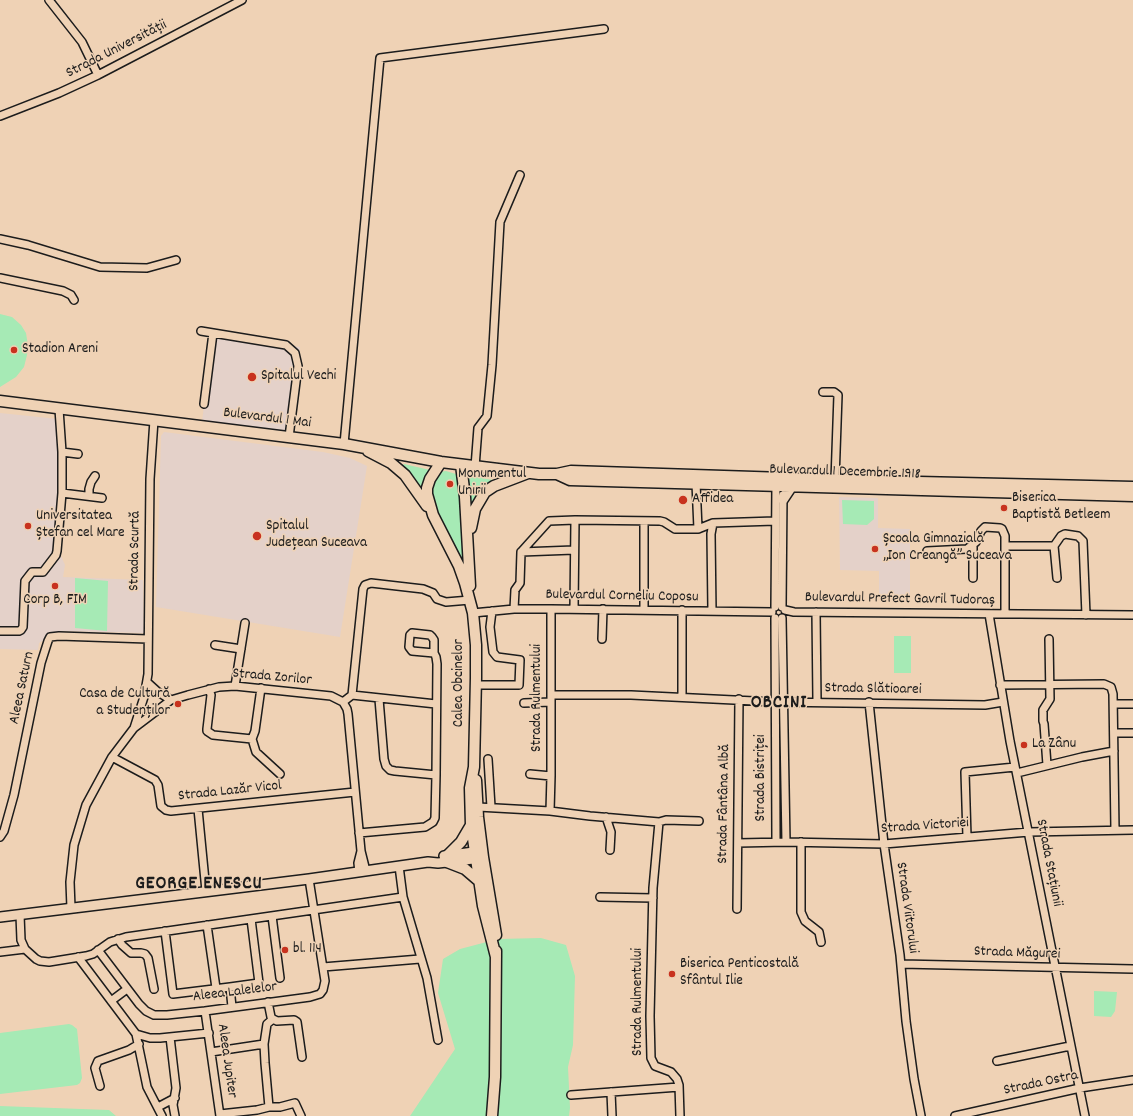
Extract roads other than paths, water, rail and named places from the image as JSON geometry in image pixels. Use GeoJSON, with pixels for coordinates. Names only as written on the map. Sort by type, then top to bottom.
{"type":"FeatureCollection","features":[{"type":"Feature","properties":{"kind":"main road","name":"Bulevardul 1 Mai"},"geometry":{"type":"LineString","coordinates":[[0,401],[344,444],[441,462],[530,473]]}},
{"type":"Feature","properties":{"kind":"main road"},"geometry":{"type":"LineString","coordinates":[[357,446],[398,469],[414,487],[433,515]]}},
{"type":"Feature","properties":{"kind":"main road","name":"Calea Obcinelor"},"geometry":{"type":"LineString","coordinates":[[441,462],[430,479],[427,488],[428,499],[433,515],[459,566],[470,600]]}},
{"type":"Feature","properties":{"kind":"main road","name":"Calea Obcinelor"},"geometry":{"type":"LineString","coordinates":[[461,465],[465,497],[470,600],[476,645],[474,767],[470,788],[471,825],[478,854]]}},
{"type":"Feature","properties":{"kind":"main road","name":"Bulevardul 1 Decembrie 1918"},"geometry":{"type":"LineString","coordinates":[[530,473],[557,474],[571,471],[700,474],[782,483],[835,480],[1133,488]]}},
{"type":"Feature","properties":{"kind":"main road"},"geometry":{"type":"LineString","coordinates":[[468,542],[475,509],[485,492],[494,486],[530,473]]}},
{"type":"Feature","properties":{"kind":"main road","name":"Bulevardul 1 Decembrie 1918"},"geometry":{"type":"LineString","coordinates":[[557,474],[570,480],[696,483],[782,483],[1133,496]]}},
{"type":"Feature","properties":{"kind":"main road"},"geometry":{"type":"LineString","coordinates":[[782,483],[783,499]]}},
{"type":"Feature","properties":{"kind":"main road","name":"Calea Obcinelor"},"geometry":{"type":"LineString","coordinates":[[474,767],[478,807],[478,854]]}},
{"type":"Feature","properties":{"kind":"main road"},"geometry":{"type":"LineString","coordinates":[[447,858],[461,842],[471,825]]}},
{"type":"Feature","properties":{"kind":"main road"},"geometry":{"type":"LineString","coordinates":[[0,917],[363,872],[428,862],[437,857],[447,858],[478,854]]}},
{"type":"Feature","properties":{"kind":"main road"},"geometry":{"type":"LineString","coordinates":[[478,854],[479,881],[490,940],[496,958]]}},
{"type":"Feature","properties":{"kind":"main road"},"geometry":{"type":"LineString","coordinates":[[478,854],[497,940],[495,1077],[492,1116]]}},
{"type":"Feature","properties":{"kind":"main road"},"geometry":{"type":"LineString","coordinates":[[447,858],[465,869],[479,881]]}},
{"type":"Feature","properties":{"kind":"street"},"geometry":{"type":"LineString","coordinates":[[49,0],[82,42],[98,74]]}},
{"type":"Feature","properties":{"kind":"street","name":"Strada Universității"},"geometry":{"type":"LineString","coordinates":[[0,116],[59,93],[242,0]]}},
{"type":"Feature","properties":{"kind":"street"},"geometry":{"type":"LineString","coordinates":[[344,444],[380,58],[604,30]]}},
{"type":"Feature","properties":{"kind":"street"},"geometry":{"type":"LineString","coordinates":[[475,466],[478,428],[487,416],[492,365],[500,222],[520,175]]}},
{"type":"Feature","properties":{"kind":"street"},"geometry":{"type":"LineString","coordinates":[[0,239],[28,245],[100,267],[147,268],[176,260]]}},
{"type":"Feature","properties":{"kind":"street"},"geometry":{"type":"LineString","coordinates":[[0,278],[63,291],[74,300]]}},
{"type":"Feature","properties":{"kind":"street"},"geometry":{"type":"LineString","coordinates":[[201,331],[286,345],[295,353],[298,366],[289,437]]}},
{"type":"Feature","properties":{"kind":"street"},"geometry":{"type":"LineString","coordinates":[[204,404],[213,333]]}},
{"type":"Feature","properties":{"kind":"street"},"geometry":{"type":"LineString","coordinates":[[823,392],[834,392],[838,395],[835,480]]}},
{"type":"Feature","properties":{"kind":"street"},"geometry":{"type":"LineString","coordinates":[[0,631],[21,630],[23,627],[24,589],[26,582],[32,572],[43,572],[56,555],[62,493],[60,409]]}},
{"type":"Feature","properties":{"kind":"street","name":"Strada Scurtă"},"geometry":{"type":"LineString","coordinates":[[134,728],[147,682],[150,479],[154,420]]}},
{"type":"Feature","properties":{"kind":"street"},"geometry":{"type":"LineString","coordinates":[[62,452],[78,454]]}},
{"type":"Feature","properties":{"kind":"street"},"geometry":{"type":"LineString","coordinates":[[89,496],[91,482],[95,476]]}},
{"type":"Feature","properties":{"kind":"street"},"geometry":{"type":"LineString","coordinates":[[696,483],[698,529]]}},
{"type":"Feature","properties":{"kind":"street","name":"Strada Bistriței"},"geometry":{"type":"LineString","coordinates":[[782,483],[775,521],[783,702],[786,842]]}},
{"type":"Feature","properties":{"kind":"street"},"geometry":{"type":"LineString","coordinates":[[62,493],[102,498]]}},
{"type":"Feature","properties":{"kind":"street","name":"Strada Bistriței"},"geometry":{"type":"LineString","coordinates":[[776,842],[775,702],[783,499]]}},
{"type":"Feature","properties":{"kind":"street"},"geometry":{"type":"LineString","coordinates":[[514,609],[514,590],[520,583],[521,552],[549,521],[575,520],[664,522],[674,529],[698,529],[713,523],[775,521]]}},
{"type":"Feature","properties":{"kind":"street"},"geometry":{"type":"LineString","coordinates":[[574,609],[575,520]]}},
{"type":"Feature","properties":{"kind":"street"},"geometry":{"type":"LineString","coordinates":[[644,522],[644,610]]}},
{"type":"Feature","properties":{"kind":"street"},"geometry":{"type":"LineString","coordinates":[[712,611],[711,534],[713,523]]}},
{"type":"Feature","properties":{"kind":"street","name":"Bulevardul Prefect Gavril Tudoraș"},"geometry":{"type":"LineString","coordinates":[[973,546],[981,531],[987,527],[1000,528],[1002,530],[1005,546],[1005,614]]}},
{"type":"Feature","properties":{"kind":"street"},"geometry":{"type":"LineString","coordinates":[[1057,578],[1054,546],[1061,536],[1065,534],[1075,534],[1083,541],[1086,615]]}},
{"type":"Feature","properties":{"kind":"street"},"geometry":{"type":"LineString","coordinates":[[927,551],[961,550],[973,546],[972,578]]}},
{"type":"Feature","properties":{"kind":"street"},"geometry":{"type":"LineString","coordinates":[[1005,546],[1054,546]]}},
{"type":"Feature","properties":{"kind":"street"},"geometry":{"type":"LineString","coordinates":[[521,552],[574,550]]}},
{"type":"Feature","properties":{"kind":"street"},"geometry":{"type":"LineString","coordinates":[[352,695],[362,589],[364,585],[371,583],[423,589],[433,594],[437,599],[446,602],[470,600]]}},
{"type":"Feature","properties":{"kind":"street","name":"Bulevardul Corneliu Coposu"},"geometry":{"type":"LineString","coordinates":[[472,613],[514,609],[794,612]]}},
{"type":"Feature","properties":{"kind":"street","name":"Strada Rulmentului"},"geometry":{"type":"LineString","coordinates":[[550,811],[551,609]]}},
{"type":"Feature","properties":{"kind":"street"},"geometry":{"type":"LineString","coordinates":[[602,639],[603,610]]}},
{"type":"Feature","properties":{"kind":"street"},"geometry":{"type":"LineString","coordinates":[[682,610],[682,697]]}},
{"type":"Feature","properties":{"kind":"street"},"geometry":{"type":"LineString","coordinates":[[476,685],[519,685],[520,660],[497,657],[493,652],[490,627],[492,611]]}},
{"type":"Feature","properties":{"kind":"street","name":"Bulevardul Prefect Gavril Tudoraș"},"geometry":{"type":"LineString","coordinates":[[794,612],[1133,615]]}},
{"type":"Feature","properties":{"kind":"street"},"geometry":{"type":"LineString","coordinates":[[816,612],[817,702]]}},
{"type":"Feature","properties":{"kind":"street","name":"Strada Stațiunii"},"geometry":{"type":"LineString","coordinates":[[989,614],[1000,685],[1016,770],[1085,1116]]}},
{"type":"Feature","properties":{"kind":"street"},"geometry":{"type":"LineString","coordinates":[[235,686],[245,623]]}},
{"type":"Feature","properties":{"kind":"street"},"geometry":{"type":"LineString","coordinates":[[359,833],[425,827],[433,822],[435,818],[437,664],[434,653],[434,640],[430,635],[412,633],[408,637],[409,647],[412,651],[434,653]]}},
{"type":"Feature","properties":{"kind":"street","name":"Aleea Saturn"},"geometry":{"type":"LineString","coordinates":[[0,837],[4,831],[14,795],[41,663],[46,644],[50,637],[60,636],[148,639]]}},
{"type":"Feature","properties":{"kind":"street"},"geometry":{"type":"LineString","coordinates":[[1047,765],[1043,710],[1050,700],[1049,639]]}},
{"type":"Feature","properties":{"kind":"street"},"geometry":{"type":"LineString","coordinates":[[214,645],[240,649]]}},
{"type":"Feature","properties":{"kind":"street"},"geometry":{"type":"LineString","coordinates":[[147,682],[158,692],[171,700]]}},
{"type":"Feature","properties":{"kind":"street"},"geometry":{"type":"LineString","coordinates":[[1000,685],[1050,683],[1104,684],[1109,685],[1113,690],[1115,830]]}},
{"type":"Feature","properties":{"kind":"street","name":"Strada Zorilor"},"geometry":{"type":"LineString","coordinates":[[71,908],[70,882],[74,845],[86,805],[112,757],[134,728],[171,700],[209,689],[235,686],[261,688],[331,696],[343,702]]}},
{"type":"Feature","properties":{"kind":"street"},"geometry":{"type":"LineString","coordinates":[[261,688],[255,731],[252,739],[256,752],[280,774]]}},
{"type":"Feature","properties":{"kind":"street"},"geometry":{"type":"LineString","coordinates":[[209,689],[211,695],[207,731],[212,735],[252,739]]}},
{"type":"Feature","properties":{"kind":"street","name":"Strada Slătioarei"},"geometry":{"type":"LineString","coordinates":[[524,703],[597,694],[739,699],[775,702],[869,702],[985,705],[1003,702]]}},
{"type":"Feature","properties":{"kind":"street"},"geometry":{"type":"LineString","coordinates":[[363,872],[348,714],[343,702],[352,695],[436,704]]}},
{"type":"Feature","properties":{"kind":"street"},"geometry":{"type":"LineString","coordinates":[[379,699],[384,759],[386,766],[390,770],[395,771],[436,775]]}},
{"type":"Feature","properties":{"kind":"street","name":"Strada Fântâna Albă"},"geometry":{"type":"LineString","coordinates":[[737,909],[739,699]]}},
{"type":"Feature","properties":{"kind":"street","name":"Strada Viitorului"},"geometry":{"type":"LineString","coordinates":[[869,702],[884,844],[901,964],[906,1021],[921,1116]]}},
{"type":"Feature","properties":{"kind":"street"},"geometry":{"type":"LineString","coordinates":[[1114,704],[1133,704]]}},
{"type":"Feature","properties":{"kind":"street"},"geometry":{"type":"LineString","coordinates":[[1114,733],[1133,733]]}},
{"type":"Feature","properties":{"kind":"street"},"geometry":{"type":"LineString","coordinates":[[967,837],[965,772],[1016,770],[1114,751]]}},
{"type":"Feature","properties":{"kind":"street","name":"Strada Lazăr Vicol"},"geometry":{"type":"LineString","coordinates":[[112,757],[155,780],[158,785],[162,808],[172,811],[355,792]]}},
{"type":"Feature","properties":{"kind":"street"},"geometry":{"type":"LineString","coordinates":[[488,759],[490,807]]}},
{"type":"Feature","properties":{"kind":"street"},"geometry":{"type":"LineString","coordinates":[[530,774],[551,776]]}},
{"type":"Feature","properties":{"kind":"street"},"geometry":{"type":"LineString","coordinates":[[478,807],[550,811],[659,822],[666,820],[699,821]]}},
{"type":"Feature","properties":{"kind":"street"},"geometry":{"type":"LineString","coordinates":[[198,809],[206,891]]}},
{"type":"Feature","properties":{"kind":"street"},"geometry":{"type":"LineString","coordinates":[[606,817],[612,832],[610,850]]}},
{"type":"Feature","properties":{"kind":"street","name":"Strada Rulmentului"},"geometry":{"type":"LineString","coordinates":[[659,822],[653,898],[650,1016],[651,1058],[655,1066],[671,1072],[678,1081],[679,1087]]}},
{"type":"Feature","properties":{"kind":"street","name":"Strada Victoriei"},"geometry":{"type":"LineString","coordinates":[[738,843],[801,842],[884,844],[1029,832],[1133,830]]}},
{"type":"Feature","properties":{"kind":"street"},"geometry":{"type":"LineString","coordinates":[[801,842],[801,912],[805,921],[818,932],[821,942]]}},
{"type":"Feature","properties":{"kind":"street"},"geometry":{"type":"LineString","coordinates":[[399,866],[403,896],[418,943],[420,959],[427,978],[438,1040]]}},
{"type":"Feature","properties":{"kind":"street","name":"Aleea Lalelelor"},"geometry":{"type":"LineString","coordinates":[[98,950],[142,1008],[154,1015],[205,1011],[310,997],[320,994],[325,986],[324,967],[309,879]]}},
{"type":"Feature","properties":{"kind":"street"},"geometry":{"type":"LineString","coordinates":[[20,914],[21,940],[25,950],[36,959],[44,962],[86,956],[118,939],[403,896]]}},
{"type":"Feature","properties":{"kind":"street"},"geometry":{"type":"LineString","coordinates":[[600,897],[653,898]]}},
{"type":"Feature","properties":{"kind":"street"},"geometry":{"type":"LineString","coordinates":[[272,916],[280,978]]}},
{"type":"Feature","properties":{"kind":"street"},"geometry":{"type":"LineString","coordinates":[[165,932],[173,994],[259,983],[251,919]]}},
{"type":"Feature","properties":{"kind":"street"},"geometry":{"type":"LineString","coordinates":[[207,925],[216,988]]}},
{"type":"Feature","properties":{"kind":"street"},"geometry":{"type":"LineString","coordinates":[[118,939],[131,953],[141,953],[148,958],[154,988]]}},
{"type":"Feature","properties":{"kind":"street"},"geometry":{"type":"LineString","coordinates":[[0,952],[25,950]]}},
{"type":"Feature","properties":{"kind":"street"},"geometry":{"type":"LineString","coordinates":[[78,957],[136,1034],[147,1087],[162,1116]]}},
{"type":"Feature","properties":{"kind":"street"},"geometry":{"type":"LineString","coordinates":[[324,967],[420,959]]}},
{"type":"Feature","properties":{"kind":"street","name":"Strada Măgurei"},"geometry":{"type":"LineString","coordinates":[[901,964],[1133,969]]}},
{"type":"Feature","properties":{"kind":"street"},"geometry":{"type":"LineString","coordinates":[[230,987],[232,1007]]}},
{"type":"Feature","properties":{"kind":"street"},"geometry":{"type":"LineString","coordinates":[[111,1001],[127,989]]}},
{"type":"Feature","properties":{"kind":"street"},"geometry":{"type":"LineString","coordinates":[[268,1002],[271,1017],[273,1019],[277,1021],[294,1020],[297,1022],[302,1057]]}},
{"type":"Feature","properties":{"kind":"street","name":"Aleea Jupiter"},"geometry":{"type":"LineString","coordinates":[[205,1011],[220,1115]]}},
{"type":"Feature","properties":{"kind":"street"},"geometry":{"type":"LineString","coordinates":[[269,1108],[264,1044],[267,1024],[273,1019]]}},
{"type":"Feature","properties":{"kind":"street"},"geometry":{"type":"LineString","coordinates":[[136,1034],[150,1038],[170,1038],[209,1033]]}},
{"type":"Feature","properties":{"kind":"street"},"geometry":{"type":"LineString","coordinates":[[170,1038],[176,1088],[174,1105],[175,1116]]}},
{"type":"Feature","properties":{"kind":"street"},"geometry":{"type":"LineString","coordinates":[[100,1086],[95,1068],[98,1061],[129,1050],[139,1044]]}},
{"type":"Feature","properties":{"kind":"street"},"geometry":{"type":"LineString","coordinates":[[212,1052],[264,1044]]}},
{"type":"Feature","properties":{"kind":"street"},"geometry":{"type":"LineString","coordinates":[[997,1060],[1070,1046]]}},
{"type":"Feature","properties":{"kind":"street","name":"Strada Ostra"},"geometry":{"type":"LineString","coordinates":[[954,1116],[975,1114],[1080,1088],[1133,1080]]}},
{"type":"Feature","properties":{"kind":"street"},"geometry":{"type":"LineString","coordinates":[[571,1095],[679,1087],[680,1116]]}},
{"type":"Feature","properties":{"kind":"street"},"geometry":{"type":"LineString","coordinates":[[612,1092],[612,1116]]}},
{"type":"Feature","properties":{"kind":"street"},"geometry":{"type":"LineString","coordinates":[[158,1107],[175,1098]]}},
{"type":"Feature","properties":{"kind":"street"},"geometry":{"type":"LineString","coordinates":[[220,1115],[295,1104],[302,1116]]}},
{"type":"Feature","properties":{"kind":"place","name":"Stadion Areni"},"geometry":{"type":"Point","coordinates":[14,350]}},
{"type":"Feature","properties":{"kind":"place","name":"Spitalul Vechi"},"geometry":{"type":"Point","coordinates":[252,377]}},
{"type":"Feature","properties":{"kind":"place","name":"Monumentul Unirii"},"geometry":{"type":"Point","coordinates":[450,484]}},
{"type":"Feature","properties":{"kind":"place","name":"Affidea"},"geometry":{"type":"Point","coordinates":[683,500]}},
{"type":"Feature","properties":{"kind":"place","name":"Biserica Baptistă Betleem"},"geometry":{"type":"Point","coordinates":[1004,508]}},
{"type":"Feature","properties":{"kind":"place","name":"Universitatea Ștefan cel Mare"},"geometry":{"type":"Point","coordinates":[28,526]}},
{"type":"Feature","properties":{"kind":"place","name":"Spitalul Județean Suceava"},"geometry":{"type":"Point","coordinates":[257,536]}},
{"type":"Feature","properties":{"kind":"place","name":"Școala Gimnazială „Ion Creangă” Suceava"},"geometry":{"type":"Point","coordinates":[875,549]}},
{"type":"Feature","properties":{"kind":"place","name":"Corp B, FIM"},"geometry":{"type":"Point","coordinates":[55,586]}},
{"type":"Feature","properties":{"kind":"place","name":"Casa de Cultură a Studenților"},"geometry":{"type":"Point","coordinates":[178,704]}},
{"type":"Feature","properties":{"kind":"place","name":"La Zânu"},"geometry":{"type":"Point","coordinates":[1024,745]}},
{"type":"Feature","properties":{"kind":"place","name":"bl. 114"},"geometry":{"type":"Point","coordinates":[285,950]}},
{"type":"Feature","properties":{"kind":"place","name":"Biserica Penticostală Sfântul Ilie"},"geometry":{"type":"Point","coordinates":[672,974]}},
{"type":"Feature","properties":{"kind":"district","name":"OBCINI"},"geometry":{"type":"Point","coordinates":[779,704]}},
{"type":"Feature","properties":{"kind":"district","name":"GEORGE ENESCU"},"geometry":{"type":"Point","coordinates":[199,885]}}]}
